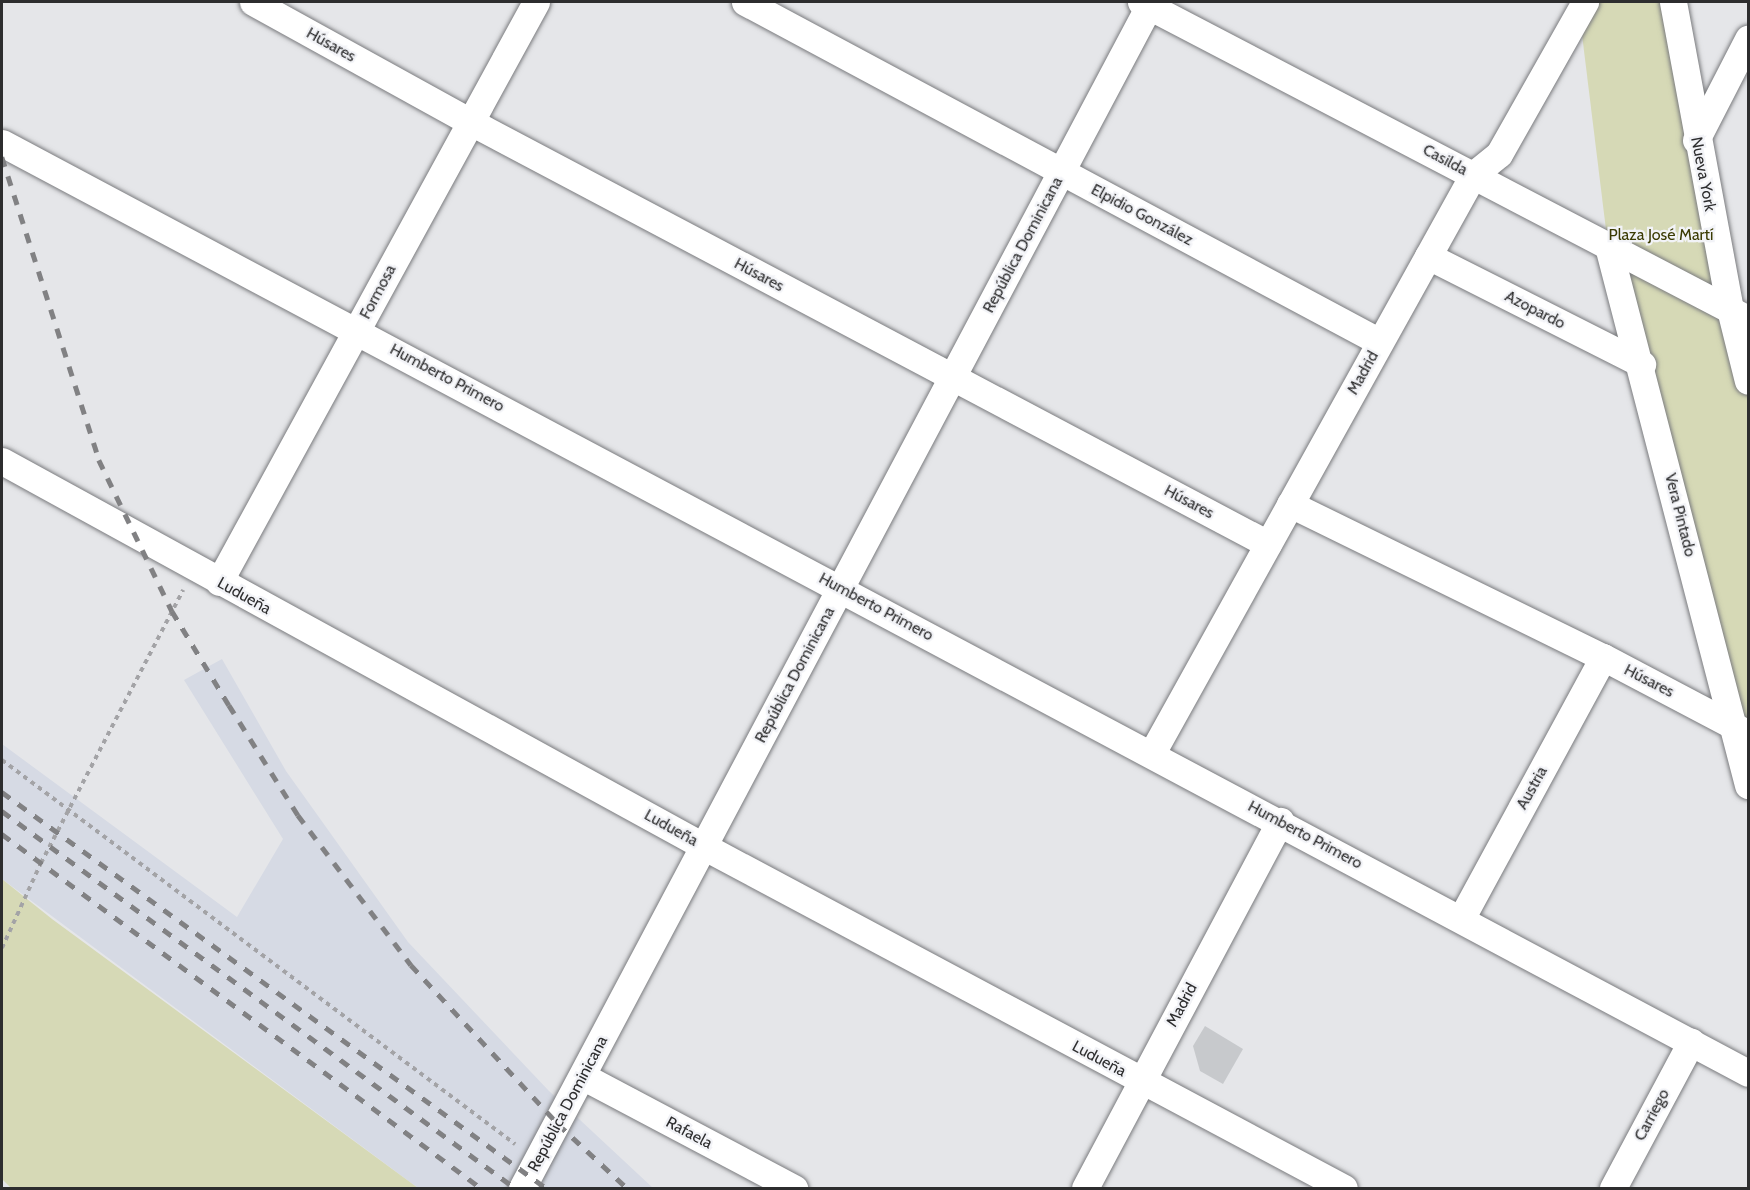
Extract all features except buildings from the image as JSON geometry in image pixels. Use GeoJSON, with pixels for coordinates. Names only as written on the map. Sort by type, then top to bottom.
{"type":"FeatureCollection","features":[{"type":"Feature","properties":{"kind":"street","name":"Húsares"},"geometry":{"type":"LineString","coordinates":[[253,2],[469,121],[952,379],[1268,544]]}},
{"type":"Feature","properties":{"kind":"street","name":"Formosa"},"geometry":{"type":"LineString","coordinates":[[219,582],[536,2]]}},
{"type":"Feature","properties":{"kind":"street","name":"Elpidio González"},"geometry":{"type":"LineString","coordinates":[[745,2],[1380,342]]}},
{"type":"Feature","properties":{"kind":"street","name":"Madrid"},"geometry":{"type":"LineString","coordinates":[[1152,753],[1473,175],[1499,154],[1585,2]]}},
{"type":"Feature","properties":{"kind":"street","name":"Nueva York"},"geometry":{"type":"LineString","coordinates":[[1673,2],[1696,140],[1739,314],[1749,381]]}},
{"type":"Feature","properties":{"kind":"street","name":"República Dominicana"},"geometry":{"type":"LineString","coordinates":[[522,1188],[584,1077],[1061,172],[1147,3]]}},
{"type":"Feature","properties":{"kind":"street","name":"Casilda"},"geometry":{"type":"LineString","coordinates":[[1147,3],[1739,314]]}},
{"type":"Feature","properties":{"kind":"street"},"geometry":{"type":"LineString","coordinates":[[1696,140],[1749,39]]}},
{"type":"Feature","properties":{"kind":"street","name":"Humberto Primero"},"geometry":{"type":"LineString","coordinates":[[2,143],[358,330],[1749,1073]]}},
{"type":"Feature","properties":{"kind":"street","name":"Vera Pintado"},"geometry":{"type":"LineString","coordinates":[[1608,246],[1742,730],[1749,785]]}},
{"type":"Feature","properties":{"kind":"street","name":"Azopardo"},"geometry":{"type":"LineString","coordinates":[[1428,256],[1642,364]]}},
{"type":"Feature","properties":{"kind":"street","name":"Ludueña"},"geometry":{"type":"LineString","coordinates":[[2,461],[705,847],[1141,1082],[1344,1188]]}},
{"type":"Feature","properties":{"kind":"street","name":"Húsares"},"geometry":{"type":"LineString","coordinates":[[1290,504],[1603,657],[1742,730]]}},
{"type":"Feature","properties":{"kind":"street","name":"Austria"},"geometry":{"type":"LineString","coordinates":[[1461,919],[1603,657]]}},
{"type":"Feature","properties":{"kind":"street","name":"Madrid"},"geometry":{"type":"LineString","coordinates":[[1085,1188],[1280,821]]}},
{"type":"Feature","properties":{"kind":"street","name":"Carriego"},"geometry":{"type":"LineString","coordinates":[[1613,1188],[1691,1042]]}},
{"type":"Feature","properties":{"kind":"street","name":"Rafaela"},"geometry":{"type":"LineString","coordinates":[[584,1077],[794,1188]]}},
{"type":"Feature","properties":{"kind":"path"},"geometry":{"type":"LineString","coordinates":[[2,948],[69,809],[194,568]]}},
{"type":"Feature","properties":{"kind":"path"},"geometry":{"type":"LineString","coordinates":[[2,760],[537,1161]]}},
{"type":"Feature","properties":{"kind":"shaded area"},"geometry":{"type":"Polygon","coordinates":[[[222,659],[286,771],[408,942],[549,1091],[653,1188],[418,1188],[2,879],[2,744],[237,917],[283,839],[184,680],[222,659]]]}},
{"type":"Feature","properties":{"kind":"green space","name":"Plaza José Martí"},"geometry":{"type":"Polygon","coordinates":[[[1578,2],[1673,2],[1748,381],[1748,785],[1608,246],[1578,2]]]}},
{"type":"Feature","properties":{"kind":"green space"},"geometry":{"type":"Polygon","coordinates":[[[2,879],[52,919],[418,1188],[11,1188],[2,1179],[2,879]]]}},
{"type":"Feature","properties":{"kind":"railway"},"geometry":{"type":"LineString","coordinates":[[2,157],[99,460],[172,611],[298,815],[411,965],[558,1124],[627,1188]]}},
{"type":"Feature","properties":{"kind":"railway"},"geometry":{"type":"LineString","coordinates":[[2,792],[546,1188]]}},
{"type":"Feature","properties":{"kind":"railway"},"geometry":{"type":"LineString","coordinates":[[2,811],[515,1188]]}},
{"type":"Feature","properties":{"kind":"railway"},"geometry":{"type":"LineString","coordinates":[[2,834],[481,1188]]}}]}
